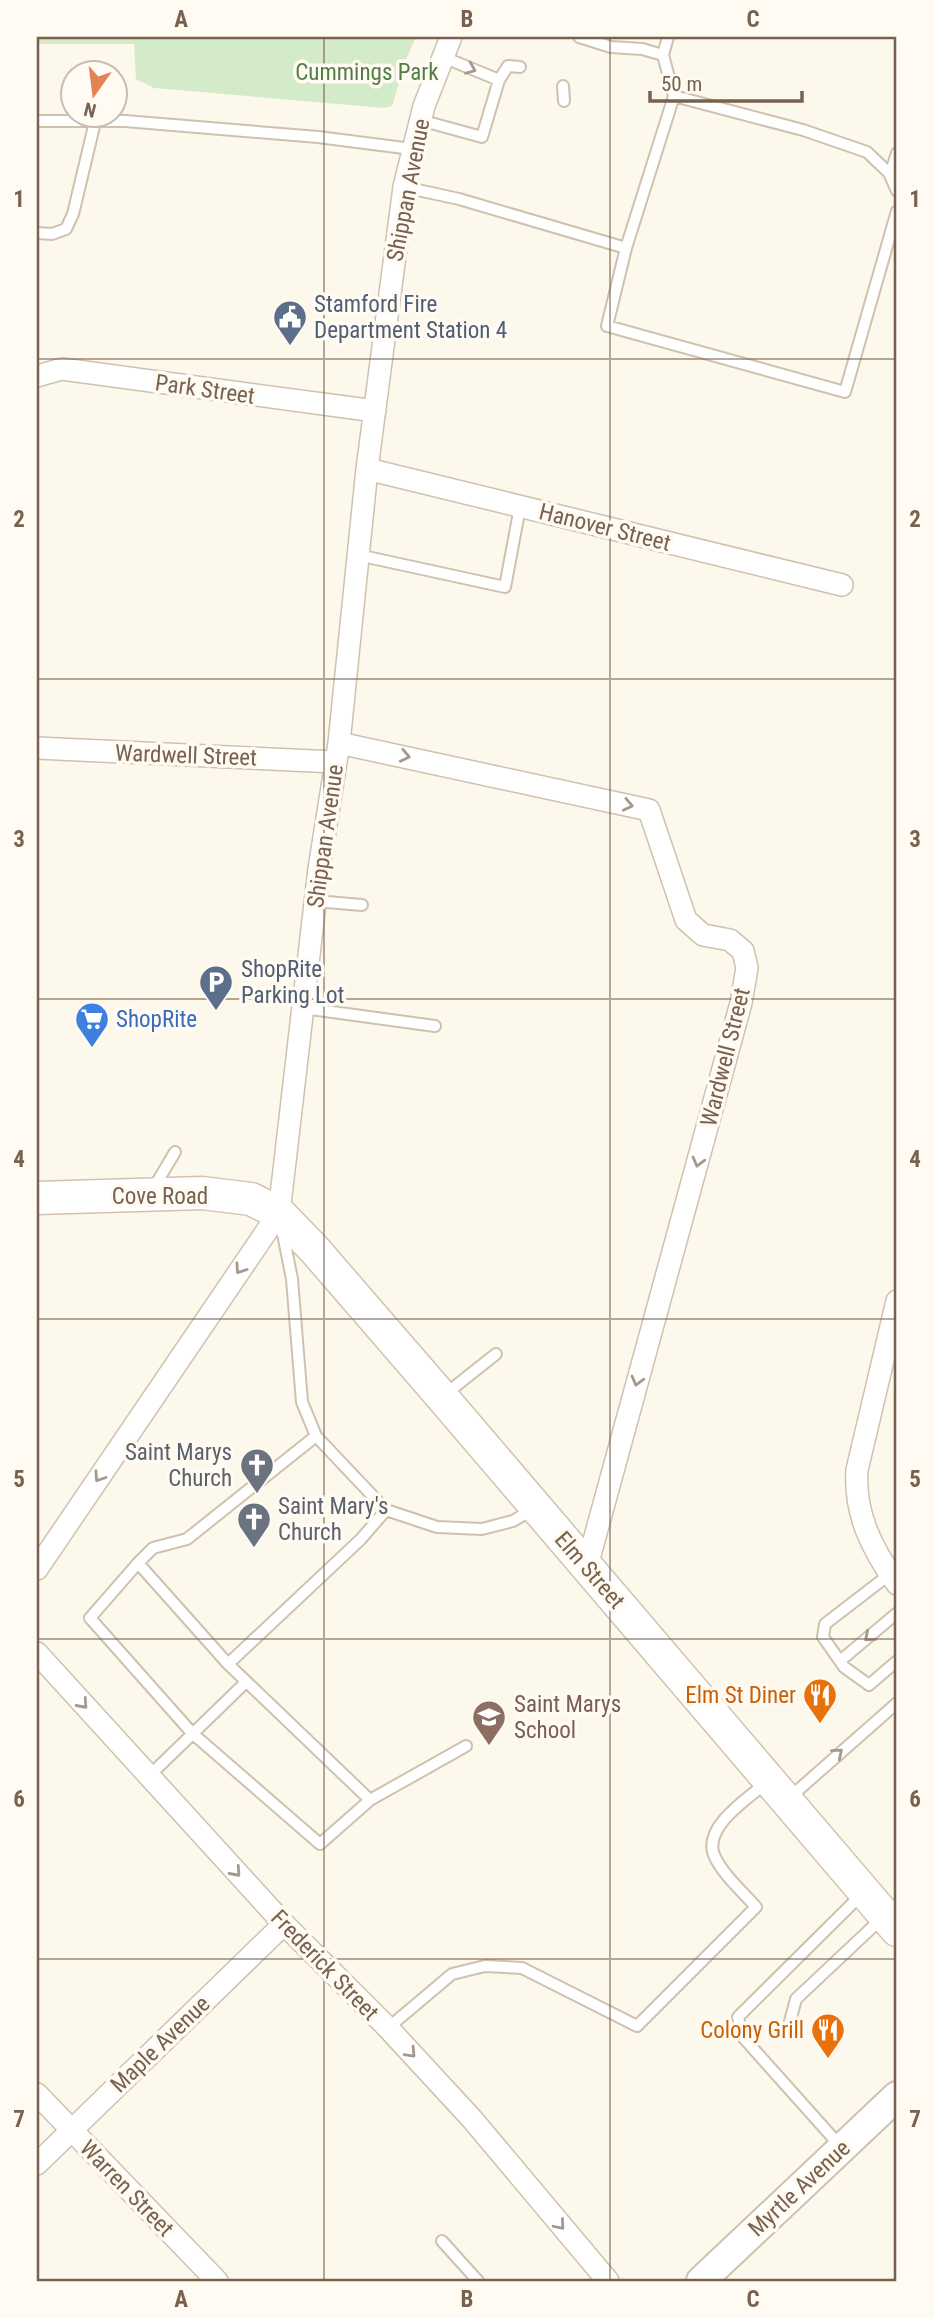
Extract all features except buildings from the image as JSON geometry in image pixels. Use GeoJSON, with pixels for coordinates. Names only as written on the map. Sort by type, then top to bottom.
{"type":"FeatureCollection","features":[{"type":"Feature","properties":{"kind":"main road","name":"Cove Road"},"geometry":{"type":"LineString","coordinates":[[37,1198],[202,1193],[251,1199],[279,1213]]}},
{"type":"Feature","properties":{"kind":"main road","name":"Elm Street"},"geometry":{"type":"LineString","coordinates":[[279,1213],[314,1249],[886,1910]]}},
{"type":"Feature","properties":{"kind":"street","name":"Shippan Avenue"},"geometry":{"type":"LineString","coordinates":[[37,1569],[279,1213],[315,901],[337,753],[367,470],[404,187],[420,120],[447,47]]}},
{"type":"Feature","properties":{"kind":"street","name":"Park Street"},"geometry":{"type":"LineString","coordinates":[[37,376],[62,369],[375,411]]}},
{"type":"Feature","properties":{"kind":"street","name":"Hanover Street"},"geometry":{"type":"LineString","coordinates":[[367,470],[842,585]]}},
{"type":"Feature","properties":{"kind":"street","name":"Wardwell Street"},"geometry":{"type":"LineString","coordinates":[[37,748],[337,753],[649,810],[686,920],[703,935],[730,940],[743,951],[747,968],[741,1003],[587,1566]]}},
{"type":"Feature","properties":{"kind":"street"},"geometry":{"type":"LineString","coordinates":[[894,1579],[870,1543],[859,1509],[856,1484],[897,1301]]}},
{"type":"Feature","properties":{"kind":"street","name":"Frederick Street"},"geometry":{"type":"LineString","coordinates":[[37,1653],[284,1924],[388,2028],[471,2119],[608,2281]]}},
{"type":"Feature","properties":{"kind":"street","name":"Maple Avenue"},"geometry":{"type":"LineString","coordinates":[[37,2164],[284,1924]]}},
{"type":"Feature","properties":{"kind":"street","name":"Warren Street"},"geometry":{"type":"LineString","coordinates":[[37,2094],[217,2281]]}},
{"type":"Feature","properties":{"kind":"street","name":"Myrtle Avenue"},"geometry":{"type":"LineString","coordinates":[[701,2281],[897,2096]]}},
{"type":"Feature","properties":{"kind":"lane"},"geometry":{"type":"LineString","coordinates":[[579,37],[611,47],[642,49],[663,55]]}},
{"type":"Feature","properties":{"kind":"lane"},"geometry":{"type":"LineString","coordinates":[[668,37],[663,55],[674,96],[626,248],[607,326],[845,392],[897,211]]}},
{"type":"Feature","properties":{"kind":"lane"},"geometry":{"type":"LineString","coordinates":[[447,47],[499,80]]}},
{"type":"Feature","properties":{"kind":"lane"},"geometry":{"type":"LineString","coordinates":[[420,120],[482,137],[499,80],[508,66],[520,67]]}},
{"type":"Feature","properties":{"kind":"lane"},"geometry":{"type":"LineString","coordinates":[[563,86],[564,101]]}},
{"type":"Feature","properties":{"kind":"lane"},"geometry":{"type":"LineString","coordinates":[[674,96],[803,130],[867,152],[890,176],[897,191]]}},
{"type":"Feature","properties":{"kind":"lane"},"geometry":{"type":"LineString","coordinates":[[37,121],[60,121]]}},
{"type":"Feature","properties":{"kind":"lane"},"geometry":{"type":"LineString","coordinates":[[130,121],[304,136],[412,149]]}},
{"type":"Feature","properties":{"kind":"lane"},"geometry":{"type":"LineString","coordinates":[[37,233],[52,234],[66,229],[73,215],[93,130]]}},
{"type":"Feature","properties":{"kind":"lane"},"geometry":{"type":"LineString","coordinates":[[890,176],[897,153]]}},
{"type":"Feature","properties":{"kind":"lane"},"geometry":{"type":"LineString","coordinates":[[404,187],[459,199],[626,248]]}},
{"type":"Feature","properties":{"kind":"lane"},"geometry":{"type":"LineString","coordinates":[[358,555],[505,587],[520,506]]}},
{"type":"Feature","properties":{"kind":"lane"},"geometry":{"type":"LineString","coordinates":[[315,901],[362,905]]}},
{"type":"Feature","properties":{"kind":"lane"},"geometry":{"type":"LineString","coordinates":[[303,1008],[435,1026]]}},
{"type":"Feature","properties":{"kind":"lane"},"geometry":{"type":"LineString","coordinates":[[151,1194],[156,1181],[175,1153]]}},
{"type":"Feature","properties":{"kind":"lane"},"geometry":{"type":"LineString","coordinates":[[279,1213],[292,1279],[302,1402],[316,1436],[386,1510],[437,1527],[482,1529],[513,1521],[537,1507]]}},
{"type":"Feature","properties":{"kind":"lane"},"geometry":{"type":"LineString","coordinates":[[442,1397],[496,1354]]}},
{"type":"Feature","properties":{"kind":"lane"},"geometry":{"type":"LineString","coordinates":[[316,1436],[187,1539],[153,1548],[90,1618],[192,1733],[320,1844],[370,1800],[466,1746]]}},
{"type":"Feature","properties":{"kind":"lane"},"geometry":{"type":"LineString","coordinates":[[228,1664],[361,1539],[386,1510]]}},
{"type":"Feature","properties":{"kind":"lane"},"geometry":{"type":"LineString","coordinates":[[138,1563],[228,1664],[370,1800]]}},
{"type":"Feature","properties":{"kind":"lane"},"geometry":{"type":"LineString","coordinates":[[894,1579],[825,1625],[823,1637],[840,1661],[869,1685],[897,1661]]}},
{"type":"Feature","properties":{"kind":"lane"},"geometry":{"type":"LineString","coordinates":[[840,1661],[897,1613]]}},
{"type":"Feature","properties":{"kind":"lane"},"geometry":{"type":"LineString","coordinates":[[149,1776],[246,1682]]}},
{"type":"Feature","properties":{"kind":"lane"},"geometry":{"type":"LineString","coordinates":[[388,2028],[452,1974],[485,1966],[522,1968],[636,2026],[756,1907],[713,1854],[712,1839],[718,1826],[828,1761],[897,1703]]}},
{"type":"Feature","properties":{"kind":"lane"},"geometry":{"type":"LineString","coordinates":[[789,2025],[796,1998],[886,1910]]}},
{"type":"Feature","properties":{"kind":"lane"},"geometry":{"type":"LineString","coordinates":[[842,2148],[742,2036],[738,2017],[886,1910]]}},
{"type":"Feature","properties":{"kind":"lane"},"geometry":{"type":"LineString","coordinates":[[442,2241],[478,2281]]}},
{"type":"Feature","properties":{"kind":"green space","name":"Cummings Park"},"geometry":{"type":"Polygon","coordinates":[[[37,37],[416,37],[392,106],[384,108],[154,88],[136,79],[134,44],[37,44],[37,37]]]}},
{"type":"Feature","properties":{"kind":"place","name":"Stamford Fire Department Station 4"},"geometry":{"type":"Point","coordinates":[290,347]}},
{"type":"Feature","properties":{"kind":"place","name":"ShopRite Parking Lot"},"geometry":{"type":"Point","coordinates":[216,1012]}},
{"type":"Feature","properties":{"kind":"place","name":"ShopRite"},"geometry":{"type":"Point","coordinates":[92,1049]}},
{"type":"Feature","properties":{"kind":"place","name":"Saint Marys Church"},"geometry":{"type":"Point","coordinates":[257,1495]}},
{"type":"Feature","properties":{"kind":"place","name":"Saint Mary's Church"},"geometry":{"type":"Point","coordinates":[254,1549]}},
{"type":"Feature","properties":{"kind":"place","name":"Elm St Diner"},"geometry":{"type":"Point","coordinates":[820,1725]}},
{"type":"Feature","properties":{"kind":"place","name":"Saint Marys School"},"geometry":{"type":"Point","coordinates":[489,1747]}},
{"type":"Feature","properties":{"kind":"place","name":"Colony Grill"},"geometry":{"type":"Point","coordinates":[828,2060]}}]}
